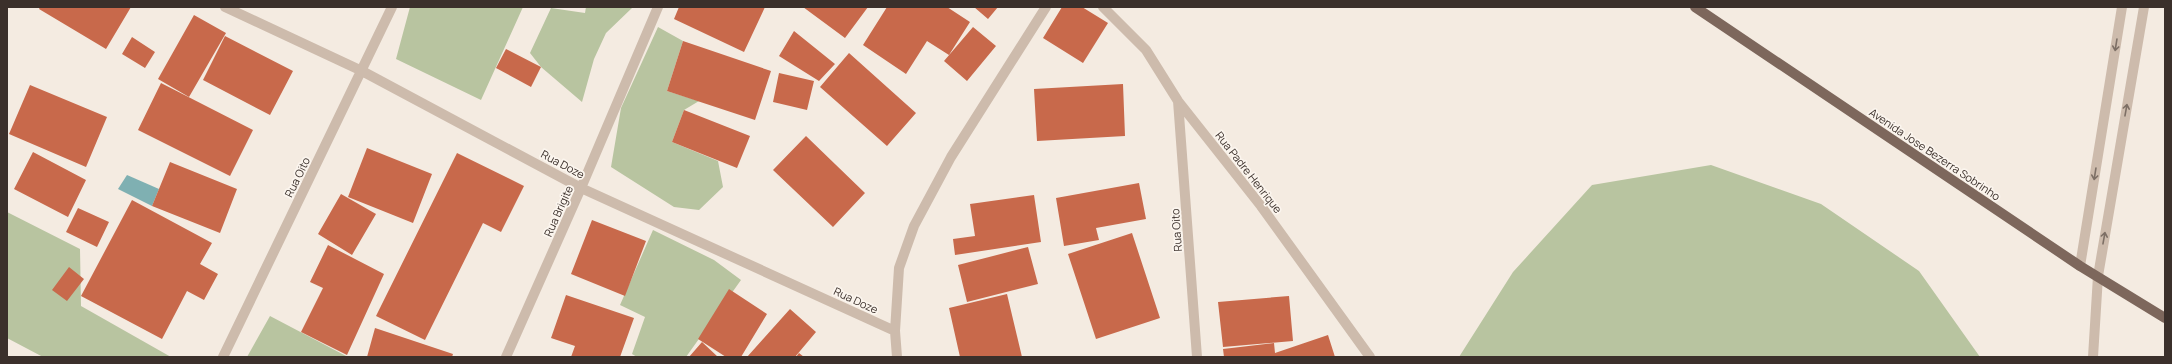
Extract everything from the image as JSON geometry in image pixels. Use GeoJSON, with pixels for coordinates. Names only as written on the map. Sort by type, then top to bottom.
{"type":"FeatureCollection","features":[{"type":"Feature","properties":{"kind":"main road","name":"Avenida Jose Bezerra Sobrinho"},"geometry":{"type":"LineString","coordinates":[[1695,7],[2080,266],[2165,318]]}},
{"type":"Feature","properties":{"kind":"street","name":"Rua Doze"},"geometry":{"type":"LineString","coordinates":[[225,7],[362,71],[581,188],[895,331]]}},
{"type":"Feature","properties":{"kind":"street","name":"Rua Oito"},"geometry":{"type":"LineString","coordinates":[[223,357],[392,7]]}},
{"type":"Feature","properties":{"kind":"street","name":"Rua Brigite"},"geometry":{"type":"LineString","coordinates":[[506,357],[581,188],[658,7]]}},
{"type":"Feature","properties":{"kind":"street"},"geometry":{"type":"LineString","coordinates":[[897,357],[895,331],[899,268],[914,226],[951,157],[1046,7]]}},
{"type":"Feature","properties":{"kind":"street","name":"Rua Padre Henrique"},"geometry":{"type":"LineString","coordinates":[[1103,7],[1146,50],[1178,101],[1261,206],[1370,357]]}},
{"type":"Feature","properties":{"kind":"street"},"geometry":{"type":"LineString","coordinates":[[2080,266],[2122,7]]}},
{"type":"Feature","properties":{"kind":"street"},"geometry":{"type":"LineString","coordinates":[[2093,357],[2098,276],[2144,7]]}},
{"type":"Feature","properties":{"kind":"street","name":"Rua Oito"},"geometry":{"type":"LineString","coordinates":[[1178,101],[1197,357]]}},
{"type":"Feature","properties":{"kind":"green space"},"geometry":{"type":"Polygon","coordinates":[[[410,7],[523,7],[481,100],[396,59],[410,7]]]}},
{"type":"Feature","properties":{"kind":"green space"},"geometry":{"type":"Polygon","coordinates":[[[586,7],[632,8],[606,33],[594,59],[582,102],[541,67],[530,53],[551,8],[585,13],[586,7]]]}},
{"type":"Feature","properties":{"kind":"green space"},"geometry":{"type":"Polygon","coordinates":[[[658,27],[683,41],[667,91],[699,101],[684,110],[672,142],[718,161],[723,187],[699,210],[674,207],[611,167],[621,108],[658,27]]]}},
{"type":"Feature","properties":{"kind":"green space"},"geometry":{"type":"Polygon","coordinates":[[[1711,165],[1821,204],[1919,271],[1980,357],[1459,357],[1513,272],[1592,185],[1711,165]]]}},
{"type":"Feature","properties":{"kind":"green space"},"geometry":{"type":"Polygon","coordinates":[[[7,212],[80,249],[81,306],[171,357],[43,357],[7,338],[7,212]]]}},
{"type":"Feature","properties":{"kind":"green space"},"geometry":{"type":"Polygon","coordinates":[[[653,230],[714,260],[741,280],[686,357],[637,357],[632,354],[645,317],[620,305],[653,230]]]}},
{"type":"Feature","properties":{"kind":"green space"},"geometry":{"type":"Polygon","coordinates":[[[270,316],[348,357],[247,357],[270,316]]]}},
{"type":"Feature","properties":{"kind":"water"},"geometry":{"type":"Polygon","coordinates":[[[127,175],[159,189],[152,206],[118,189],[127,175]]]}},
{"type":"Feature","properties":{"kind":"building"},"geometry":{"type":"Polygon","coordinates":[[[40,7],[131,7],[106,49],[39,9],[40,7]]]}},
{"type":"Feature","properties":{"kind":"building"},"geometry":{"type":"Polygon","coordinates":[[[679,7],[765,7],[744,52],[674,19],[679,7]]]}},
{"type":"Feature","properties":{"kind":"building"},"geometry":{"type":"Polygon","coordinates":[[[803,7],[868,7],[845,38],[803,7]]]}},
{"type":"Feature","properties":{"kind":"building"},"geometry":{"type":"Polygon","coordinates":[[[887,7],[947,7],[970,22],[949,55],[927,41],[906,74],[863,45],[887,7]]]}},
{"type":"Feature","properties":{"kind":"building"},"geometry":{"type":"Polygon","coordinates":[[[974,7],[998,7],[988,19],[974,7]]]}},
{"type":"Feature","properties":{"kind":"building"},"geometry":{"type":"Polygon","coordinates":[[[1062,7],[1082,7],[1108,23],[1083,63],[1043,38],[1062,7]]]}},
{"type":"Feature","properties":{"kind":"building"},"geometry":{"type":"Polygon","coordinates":[[[194,15],[226,33],[189,97],[158,79],[194,15]]]}},
{"type":"Feature","properties":{"kind":"building"},"geometry":{"type":"Polygon","coordinates":[[[973,27],[996,46],[967,81],[944,61],[973,27]]]}},
{"type":"Feature","properties":{"kind":"building"},"geometry":{"type":"Polygon","coordinates":[[[794,31],[835,64],[819,81],[779,56],[794,31]]]}},
{"type":"Feature","properties":{"kind":"building"},"geometry":{"type":"Polygon","coordinates":[[[225,36],[293,71],[270,115],[203,80],[225,36]]]}},
{"type":"Feature","properties":{"kind":"building"},"geometry":{"type":"Polygon","coordinates":[[[132,37],[155,52],[145,68],[122,54],[132,37]]]}},
{"type":"Feature","properties":{"kind":"building"},"geometry":{"type":"Polygon","coordinates":[[[683,41],[771,71],[755,120],[667,91],[683,41]]]}},
{"type":"Feature","properties":{"kind":"building"},"geometry":{"type":"Polygon","coordinates":[[[506,49],[541,67],[531,87],[496,68],[506,49]]]}},
{"type":"Feature","properties":{"kind":"building"},"geometry":{"type":"Polygon","coordinates":[[[849,53],[916,113],[887,146],[820,87],[849,53]]]}},
{"type":"Feature","properties":{"kind":"building"},"geometry":{"type":"Polygon","coordinates":[[[779,73],[814,81],[807,110],[773,102],[779,73]]]}},
{"type":"Feature","properties":{"kind":"building"},"geometry":{"type":"Polygon","coordinates":[[[161,83],[253,130],[230,176],[138,130],[161,83]]]}},
{"type":"Feature","properties":{"kind":"building"},"geometry":{"type":"Polygon","coordinates":[[[1123,84],[1125,136],[1037,141],[1034,89],[1123,84]]]}},
{"type":"Feature","properties":{"kind":"building"},"geometry":{"type":"Polygon","coordinates":[[[30,85],[107,117],[86,167],[9,134],[30,85]]]}},
{"type":"Feature","properties":{"kind":"building"},"geometry":{"type":"Polygon","coordinates":[[[684,110],[750,136],[737,168],[672,142],[684,110]]]}},
{"type":"Feature","properties":{"kind":"building"},"geometry":{"type":"Polygon","coordinates":[[[806,136],[865,193],[833,227],[773,170],[806,136]]]}},
{"type":"Feature","properties":{"kind":"building"},"geometry":{"type":"Polygon","coordinates":[[[367,148],[432,174],[413,223],[348,197],[367,148]]]}},
{"type":"Feature","properties":{"kind":"building"},"geometry":{"type":"Polygon","coordinates":[[[33,152],[86,180],[68,217],[14,189],[33,152]]]}},
{"type":"Feature","properties":{"kind":"building"},"geometry":{"type":"Polygon","coordinates":[[[457,153],[524,186],[501,232],[483,223],[425,340],[376,316],[457,153]]]}},
{"type":"Feature","properties":{"kind":"building"},"geometry":{"type":"Polygon","coordinates":[[[170,162],[237,189],[220,233],[152,206],[170,162]]]}},
{"type":"Feature","properties":{"kind":"building"},"geometry":{"type":"Polygon","coordinates":[[[1139,183],[1146,219],[1096,228],[1099,240],[1064,246],[1056,198],[1139,183]]]}},
{"type":"Feature","properties":{"kind":"building"},"geometry":{"type":"Polygon","coordinates":[[[341,194],[376,214],[352,255],[318,234],[341,194]]]}},
{"type":"Feature","properties":{"kind":"building"},"geometry":{"type":"Polygon","coordinates":[[[1034,195],[1041,242],[955,255],[953,239],[975,236],[970,204],[1034,195]]]}},
{"type":"Feature","properties":{"kind":"building"},"geometry":{"type":"Polygon","coordinates":[[[132,200],[212,243],[200,264],[218,274],[204,300],[187,291],[162,339],[81,296],[132,200]]]}},
{"type":"Feature","properties":{"kind":"building"},"geometry":{"type":"Polygon","coordinates":[[[78,208],[109,222],[97,247],[66,232],[78,208]]]}},
{"type":"Feature","properties":{"kind":"building"},"geometry":{"type":"Polygon","coordinates":[[[592,220],[646,241],[625,296],[571,274],[592,220]]]}},
{"type":"Feature","properties":{"kind":"building"},"geometry":{"type":"Polygon","coordinates":[[[1132,233],[1160,318],[1096,339],[1068,254],[1132,233]]]}},
{"type":"Feature","properties":{"kind":"building"},"geometry":{"type":"Polygon","coordinates":[[[328,245],[384,274],[347,355],[301,332],[323,288],[310,282],[328,245]]]}},
{"type":"Feature","properties":{"kind":"building"},"geometry":{"type":"Polygon","coordinates":[[[1028,247],[1038,284],[967,302],[958,265],[1028,247]]]}},
{"type":"Feature","properties":{"kind":"building"},"geometry":{"type":"Polygon","coordinates":[[[69,267],[84,279],[67,301],[52,290],[69,267]]]}},
{"type":"Feature","properties":{"kind":"building"},"geometry":{"type":"Polygon","coordinates":[[[729,289],[767,314],[741,357],[726,357],[698,339],[729,289]]]}},
{"type":"Feature","properties":{"kind":"building"},"geometry":{"type":"Polygon","coordinates":[[[1007,294],[1022,357],[960,357],[949,308],[1007,294]]]}},
{"type":"Feature","properties":{"kind":"building"},"geometry":{"type":"Polygon","coordinates":[[[566,295],[634,318],[620,357],[571,357],[575,346],[551,338],[566,295]]]}},
{"type":"Feature","properties":{"kind":"building"},"geometry":{"type":"Polygon","coordinates":[[[1289,296],[1293,341],[1223,347],[1218,302],[1289,296]]]}},
{"type":"Feature","properties":{"kind":"building"},"geometry":{"type":"Polygon","coordinates":[[[790,309],[816,332],[795,357],[747,357],[790,309]]]}},
{"type":"Feature","properties":{"kind":"building"},"geometry":{"type":"Polygon","coordinates":[[[375,328],[453,354],[452,357],[367,357],[375,328]]]}},
{"type":"Feature","properties":{"kind":"building"},"geometry":{"type":"Polygon","coordinates":[[[1328,335],[1335,357],[1224,357],[1223,349],[1274,343],[1275,353],[1328,335]]]}},
{"type":"Feature","properties":{"kind":"building"},"geometry":{"type":"Polygon","coordinates":[[[702,342],[718,357],[689,357],[702,342]]]}},
{"type":"Feature","properties":{"kind":"building"},"geometry":{"type":"Polygon","coordinates":[[[799,353],[804,357],[796,357],[799,353]]]}}]}
